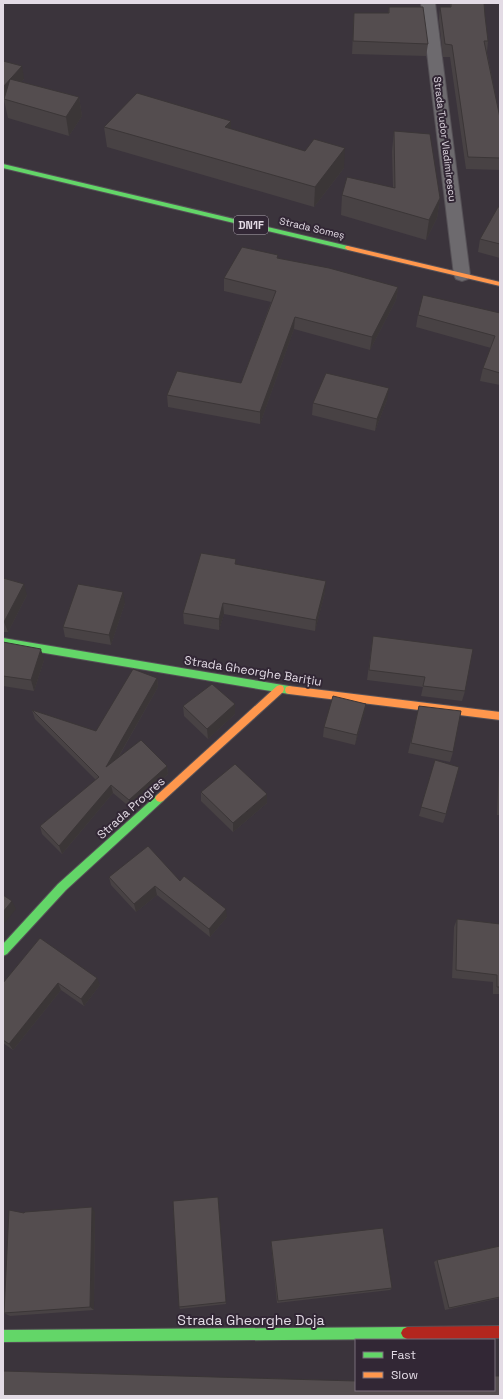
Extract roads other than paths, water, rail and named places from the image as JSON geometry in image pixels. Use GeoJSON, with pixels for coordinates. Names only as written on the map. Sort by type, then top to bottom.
{"type":"FeatureCollection","features":[{"type":"Feature","properties":{"kind":"street","name":"Strada Tudor Vladimirescu"},"geometry":{"type":"LineString","coordinates":[[428,3],[462,275]]}},
{"type":"Feature","properties":{"kind":"street","name":"Strada Someș"},"geometry":{"type":"LineString","coordinates":[[3,166],[500,284]]}},
{"type":"Feature","properties":{"kind":"street","name":"Strada Gheorghe Barițiu"},"geometry":{"type":"LineString","coordinates":[[3,642],[280,689],[500,716]]}},
{"type":"Feature","properties":{"kind":"street","name":"Strada Progres"},"geometry":{"type":"LineString","coordinates":[[3,951],[62,887],[280,689]]}},
{"type":"Feature","properties":{"kind":"street","name":"Strada Gheorghe Doja"},"geometry":{"type":"LineString","coordinates":[[3,1336],[500,1332]]}}]}
